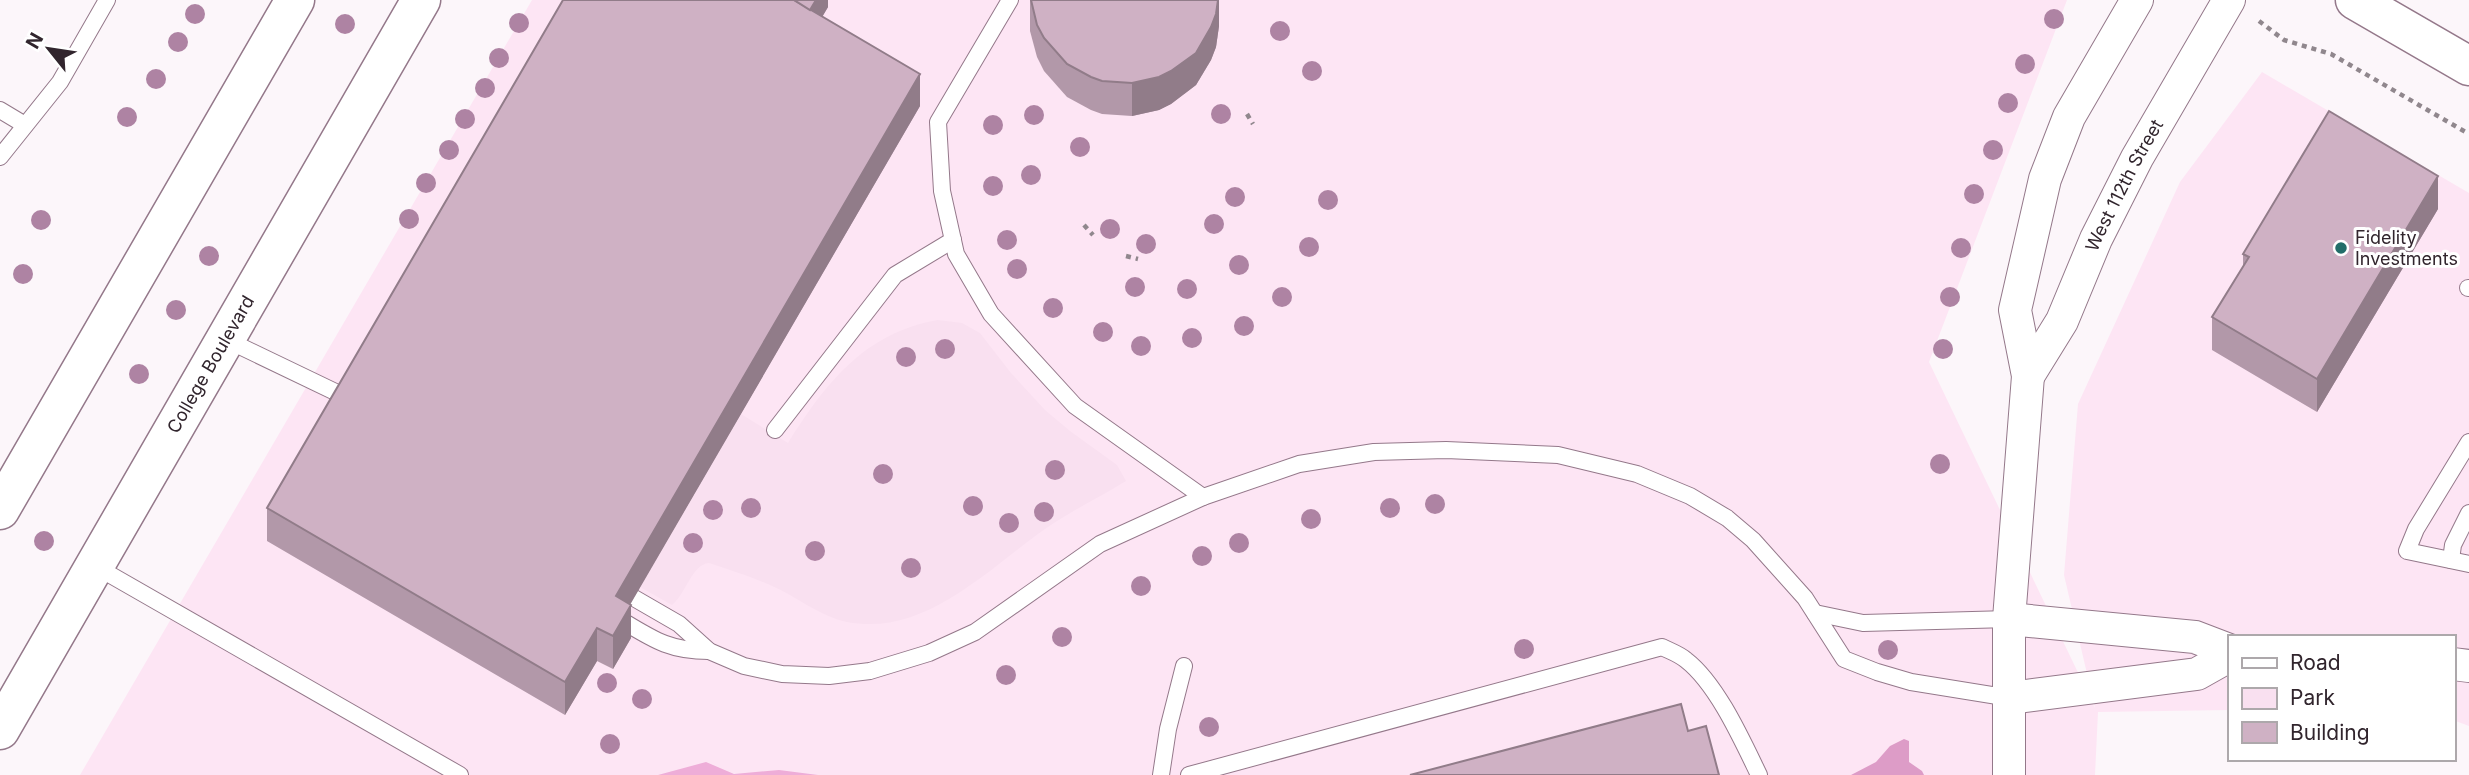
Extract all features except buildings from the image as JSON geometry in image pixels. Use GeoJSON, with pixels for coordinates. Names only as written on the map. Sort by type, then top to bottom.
{"type":"FeatureCollection","features":[{"type":"Feature","properties":{"kind":"main road"},"geometry":{"type":"LineString","coordinates":[[0,510],[295,0]]}},
{"type":"Feature","properties":{"kind":"main road","name":"College Boulevard"},"geometry":{"type":"LineString","coordinates":[[0,730],[421,0]]}},
{"type":"Feature","properties":{"kind":"main road"},"geometry":{"type":"LineString","coordinates":[[2355,0],[2469,66]]}},
{"type":"Feature","properties":{"kind":"street","name":"West 112th Street"},"geometry":{"type":"LineString","coordinates":[[2009,775],[2008,618],[2028,376],[2015,310],[2045,179],[2069,117],[2137,0]]}},
{"type":"Feature","properties":{"kind":"street","name":"West 112th Street"},"geometry":{"type":"LineString","coordinates":[[2028,376],[2062,321],[2096,239],[2137,158],[2229,0]]}},
{"type":"Feature","properties":{"kind":"street"},"geometry":{"type":"LineString","coordinates":[[2008,618],[2195,637],[2228,650]]}},
{"type":"Feature","properties":{"kind":"street"},"geometry":{"type":"LineString","coordinates":[[2010,698],[2197,674],[2228,657]]}},
{"type":"Feature","properties":{"kind":"lane"},"geometry":{"type":"LineString","coordinates":[[0,157],[60,82],[107,0]]}},
{"type":"Feature","properties":{"kind":"lane"},"geometry":{"type":"LineString","coordinates":[[1010,0],[938,122],[942,191],[956,254],[991,314],[1075,406],[1203,497]]}},
{"type":"Feature","properties":{"kind":"lane"},"geometry":{"type":"LineString","coordinates":[[0,110],[25,125]]}},
{"type":"Feature","properties":{"kind":"lane"},"geometry":{"type":"LineString","coordinates":[[775,430],[895,275],[953,240]]}},
{"type":"Feature","properties":{"kind":"lane"},"geometry":{"type":"LineString","coordinates":[[225,339],[361,405]]}},
{"type":"Feature","properties":{"kind":"lane"},"geometry":{"type":"LineString","coordinates":[[2469,442],[2416,529],[2407,551],[2469,564]]}},
{"type":"Feature","properties":{"kind":"lane"},"geometry":{"type":"LineString","coordinates":[[634,598],[679,624],[709,652],[744,667],[782,674],[830,676],[870,671],[929,653],[975,632],[1100,544],[1203,497],[1299,464],[1374,452],[1446,450],[1558,455],[1637,474],[1690,496],[1727,518],[1753,540],[1805,598],[1844,659],[1877,673],[1911,682],[2010,698]]}},
{"type":"Feature","properties":{"kind":"lane"},"geometry":{"type":"LineString","coordinates":[[2451,560],[2453,545],[2469,513]]}},
{"type":"Feature","properties":{"kind":"lane"},"geometry":{"type":"LineString","coordinates":[[94,566],[460,775]]}},
{"type":"Feature","properties":{"kind":"lane"},"geometry":{"type":"LineString","coordinates":[[1815,613],[1863,623],[2008,618]]}},
{"type":"Feature","properties":{"kind":"lane"},"geometry":{"type":"LineString","coordinates":[[621,621],[661,644],[685,651],[709,652]]}},
{"type":"Feature","properties":{"kind":"lane"},"geometry":{"type":"LineString","coordinates":[[1189,775],[1662,647],[1686,660],[1706,681],[1736,728],[1759,775]]}},
{"type":"Feature","properties":{"kind":"lane"},"geometry":{"type":"LineString","coordinates":[[1161,775],[1168,729],[1184,666]]}},
{"type":"Feature","properties":{"kind":"path"},"geometry":{"type":"LineString","coordinates":[[2257,20],[2284,40],[2331,54],[2469,134]]}},
{"type":"Feature","properties":{"kind":"path"},"geometry":{"type":"LineString","coordinates":[[1247,114],[1252,124]]}},
{"type":"Feature","properties":{"kind":"path"},"geometry":{"type":"LineString","coordinates":[[1084,225],[1093,235]]}},
{"type":"Feature","properties":{"kind":"path"},"geometry":{"type":"LineString","coordinates":[[1126,256],[1138,259]]}},
{"type":"Feature","properties":{"kind":"shaded area"},"geometry":{"type":"Polygon","coordinates":[[[532,0],[2067,0],[1929,362],[2095,708],[2064,575],[2078,404],[2180,182],[2262,72],[2469,193],[2469,726],[2455,721],[2455,635],[2228,635],[2228,710],[2098,712],[2095,775],[80,775],[532,0]]]}},
{"type":"Feature","properties":{"kind":"shaded area"},"geometry":{"type":"Polygon","coordinates":[[[1904,739],[1909,741],[1909,762],[1924,775],[1851,775],[1876,762],[1890,746],[1904,739]]]}},
{"type":"Feature","properties":{"kind":"shaded area"},"geometry":{"type":"Polygon","coordinates":[[[706,762],[734,774],[779,770],[818,775],[658,775],[706,762]]]}},
{"type":"Feature","properties":{"kind":"green space"},"geometry":{"type":"Polygon","coordinates":[[[938,320],[962,323],[980,333],[1011,373],[1045,410],[1117,465],[1126,481],[1048,527],[955,596],[903,619],[876,624],[847,622],[817,611],[770,585],[709,563],[698,568],[672,605],[640,587],[741,414],[788,443],[833,381],[868,349],[889,336],[938,320]]]}},
{"type":"Feature","properties":{"kind":"place","name":"Fidelity Investments"},"geometry":{"type":"Point","coordinates":[2341,248]}}]}
